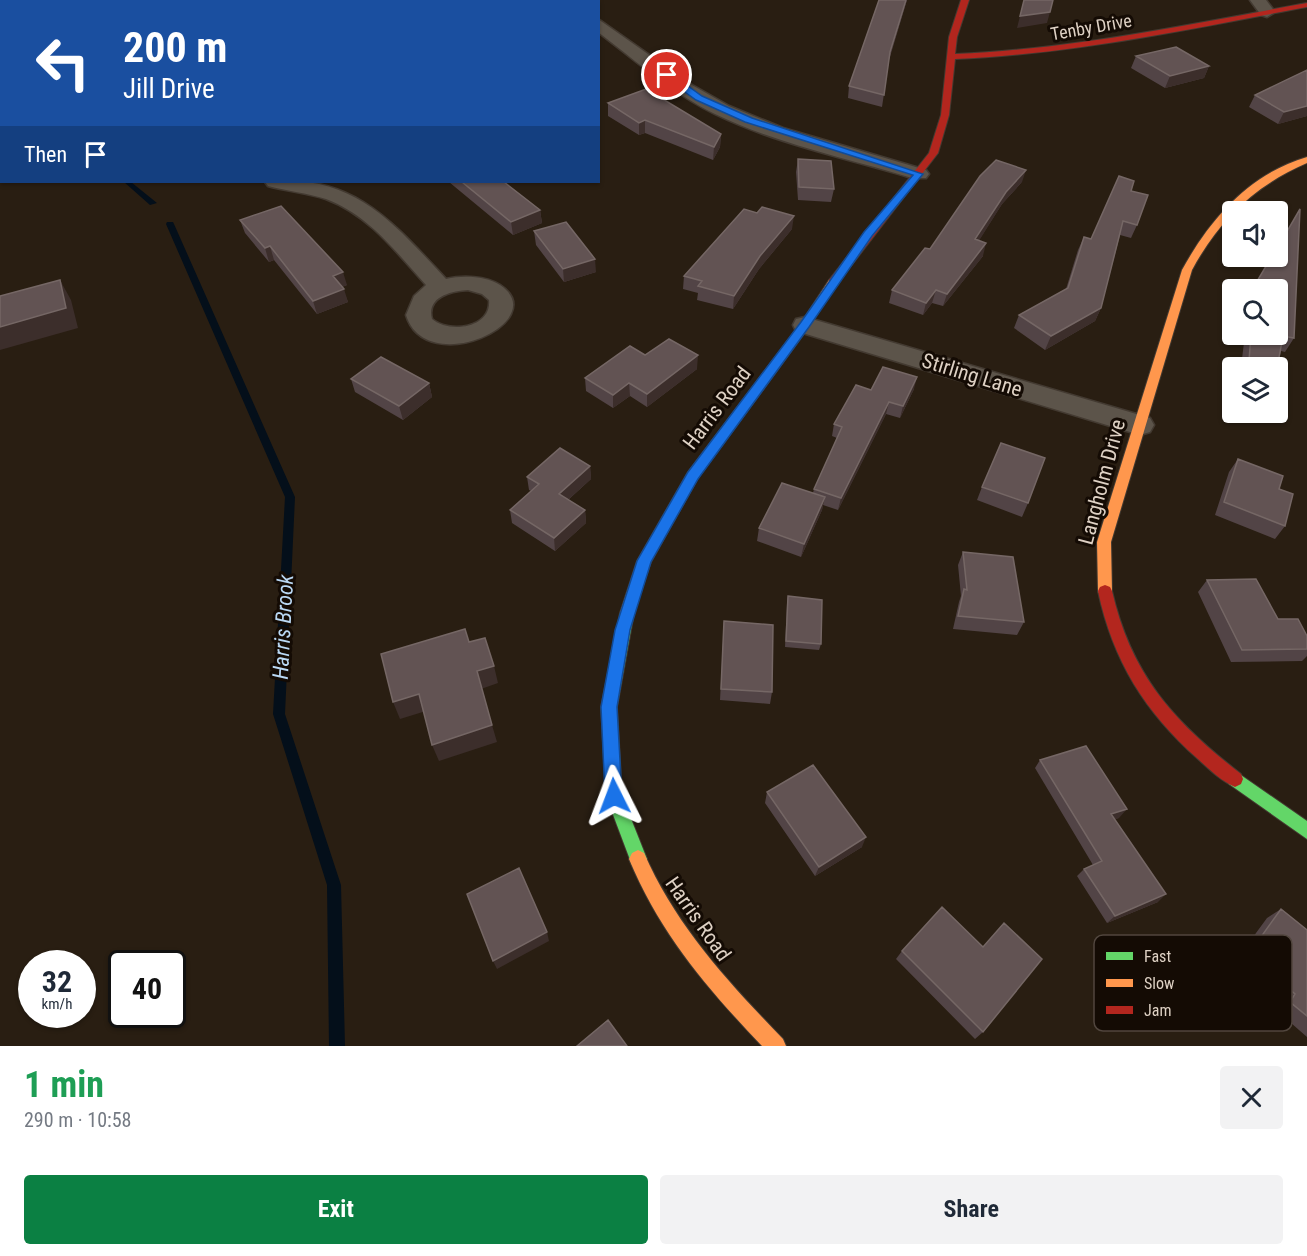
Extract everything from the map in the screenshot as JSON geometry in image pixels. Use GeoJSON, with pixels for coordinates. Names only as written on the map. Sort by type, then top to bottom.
{"type":"FeatureCollection","features":[{"type":"Feature","properties":{"kind":"street","name":"Harris Road"},"geometry":{"type":"LineString","coordinates":[[776,1046],[718,986],[650,892],[614,796],[609,707],[622,630],[644,561],[693,475],[805,325],[868,234],[919,174],[942,133],[952,32],[965,0]]}},
{"type":"Feature","properties":{"kind":"street","name":"Tenby Drive"},"geometry":{"type":"LineString","coordinates":[[950,57],[996,58],[1044,53],[1262,6],[1307,5]]}},
{"type":"Feature","properties":{"kind":"street"},"geometry":{"type":"LineString","coordinates":[[600,25],[684,88],[718,107],[786,133],[919,174]]}},
{"type":"Feature","properties":{"kind":"street","name":"Langholm Drive"},"geometry":{"type":"LineString","coordinates":[[1307,160],[1261,180],[1233,201],[1207,231],[1187,270],[1104,543],[1101,576],[1107,613],[1123,656],[1146,695],[1179,733],[1226,774],[1307,831]]}},
{"type":"Feature","properties":{"kind":"street"},"geometry":{"type":"LineString","coordinates":[[280,183],[330,194],[352,203],[382,225],[441,287]]}},
{"type":"Feature","properties":{"kind":"street","name":"Stirling Lane"},"geometry":{"type":"LineString","coordinates":[[805,325],[1140,425]]}},
{"type":"Feature","properties":{"kind":"building"},"geometry":{"type":"Polygon","coordinates":[[[879,0],[906,0],[890,52],[884,95],[849,86],[879,0]]]}},
{"type":"Feature","properties":{"kind":"building"},"geometry":{"type":"Polygon","coordinates":[[[1024,0],[1053,0],[1050,12],[1020,16],[1024,0]]]}},
{"type":"Feature","properties":{"kind":"building"},"geometry":{"type":"Polygon","coordinates":[[[1176,47],[1209,66],[1170,76],[1136,56],[1176,47]]]}},
{"type":"Feature","properties":{"kind":"building"},"geometry":{"type":"Polygon","coordinates":[[[1307,70],[1307,106],[1284,112],[1255,95],[1307,70]]]}},
{"type":"Feature","properties":{"kind":"building"},"geometry":{"type":"Polygon","coordinates":[[[646,89],[721,134],[714,147],[645,120],[639,123],[608,103],[646,89]]]}},
{"type":"Feature","properties":{"kind":"building"},"geometry":{"type":"Polygon","coordinates":[[[798,159],[831,161],[834,189],[799,187],[798,159]]]}},
{"type":"Feature","properties":{"kind":"building"},"geometry":{"type":"Polygon","coordinates":[[[996,160],[1026,170],[1006,192],[975,239],[986,243],[947,294],[936,290],[926,303],[892,290],[925,248],[930,249],[980,176],[996,160]]]}},
{"type":"Feature","properties":{"kind":"building"},"geometry":{"type":"Polygon","coordinates":[[[1119,176],[1134,181],[1131,191],[1148,195],[1137,225],[1123,221],[1101,308],[1051,336],[1019,315],[1068,288],[1084,237],[1091,239],[1119,176]]]}},
{"type":"Feature","properties":{"kind":"building"},"geometry":{"type":"Polygon","coordinates":[[[463,183],[505,183],[540,210],[511,222],[463,183]]]}},
{"type":"Feature","properties":{"kind":"building"},"geometry":{"type":"Polygon","coordinates":[[[281,206],[343,272],[333,276],[344,289],[313,301],[270,246],[265,248],[240,220],[281,206]]]}},
{"type":"Feature","properties":{"kind":"building"},"geometry":{"type":"Polygon","coordinates":[[[762,207],[794,216],[760,256],[734,296],[698,286],[702,281],[684,276],[744,209],[757,213],[762,207]]]}},
{"type":"Feature","properties":{"kind":"building"},"geometry":{"type":"Polygon","coordinates":[[[1300,209],[1294,338],[1288,337],[1288,279],[1258,279],[1265,267],[1288,267],[1288,230],[1300,209]]]}},
{"type":"Feature","properties":{"kind":"building"},"geometry":{"type":"Polygon","coordinates":[[[566,222],[595,259],[563,269],[534,231],[566,222]]]}},
{"type":"Feature","properties":{"kind":"building"},"geometry":{"type":"Polygon","coordinates":[[[60,280],[66,308],[0,327],[0,296],[60,280]]]}},
{"type":"Feature","properties":{"kind":"building"},"geometry":{"type":"Polygon","coordinates":[[[669,339],[698,355],[647,394],[629,383],[613,395],[585,378],[630,346],[645,355],[669,339]]]}},
{"type":"Feature","properties":{"kind":"building"},"geometry":{"type":"Polygon","coordinates":[[[1250,345],[1281,345],[1279,357],[1249,357],[1250,345]]]}},
{"type":"Feature","properties":{"kind":"building"},"geometry":{"type":"Polygon","coordinates":[[[381,357],[429,383],[399,406],[351,379],[381,357]]]}},
{"type":"Feature","properties":{"kind":"building"},"geometry":{"type":"Polygon","coordinates":[[[883,367],[917,377],[903,406],[889,402],[841,498],[814,489],[842,427],[834,424],[856,385],[871,390],[883,367]]]}},
{"type":"Feature","properties":{"kind":"building"},"geometry":{"type":"Polygon","coordinates":[[[1001,443],[1045,458],[1028,503],[982,487],[1001,443]]]}},
{"type":"Feature","properties":{"kind":"building"},"geometry":{"type":"Polygon","coordinates":[[[560,448],[590,466],[559,494],[585,510],[554,538],[510,510],[539,484],[527,477],[560,448]]]}},
{"type":"Feature","properties":{"kind":"building"},"geometry":{"type":"Polygon","coordinates":[[[1238,459],[1283,476],[1279,489],[1293,494],[1285,526],[1224,502],[1238,459]]]}},
{"type":"Feature","properties":{"kind":"building"},"geometry":{"type":"Polygon","coordinates":[[[782,483],[825,497],[804,544],[759,528],[782,483]]]}},
{"type":"Feature","properties":{"kind":"building"},"geometry":{"type":"Polygon","coordinates":[[[963,552],[1013,557],[1024,622],[958,616],[964,589],[967,590],[963,552]]]}},
{"type":"Feature","properties":{"kind":"building"},"geometry":{"type":"Polygon","coordinates":[[[1256,579],[1278,619],[1298,619],[1307,636],[1307,649],[1242,650],[1207,580],[1256,579]]]}},
{"type":"Feature","properties":{"kind":"building"},"geometry":{"type":"Polygon","coordinates":[[[788,596],[822,600],[821,644],[786,641],[788,596]]]}},
{"type":"Feature","properties":{"kind":"building"},"geometry":{"type":"Polygon","coordinates":[[[724,621],[773,625],[772,692],[721,689],[724,621]]]}},
{"type":"Feature","properties":{"kind":"building"},"geometry":{"type":"Polygon","coordinates":[[[465,629],[469,642],[485,638],[494,666],[477,671],[492,725],[432,745],[419,694],[393,702],[381,654],[465,629]]]}},
{"type":"Feature","properties":{"kind":"building"},"geometry":{"type":"Polygon","coordinates":[[[1086,746],[1127,809],[1111,814],[1166,894],[1115,916],[1084,869],[1102,861],[1040,760],[1086,746]]]}},
{"type":"Feature","properties":{"kind":"building"},"geometry":{"type":"Polygon","coordinates":[[[813,765],[866,837],[819,867],[767,792],[813,765]]]}},
{"type":"Feature","properties":{"kind":"building"},"geometry":{"type":"Polygon","coordinates":[[[519,868],[547,932],[493,961],[467,894],[519,868]]]}},
{"type":"Feature","properties":{"kind":"building"},"geometry":{"type":"Polygon","coordinates":[[[942,907],[983,947],[1004,923],[1042,959],[983,1032],[902,951],[942,907]]]}},
{"type":"Feature","properties":{"kind":"building"},"geometry":{"type":"Polygon","coordinates":[[[1281,909],[1307,930],[1307,1016],[1292,1004],[1295,994],[1292,992],[1292,935],[1262,935],[1281,909]]]}},
{"type":"Feature","properties":{"kind":"building"},"geometry":{"type":"Polygon","coordinates":[[[608,1020],[627,1046],[577,1046],[608,1020]]]}},
{"type":"Feature","properties":{"kind":"waterway","name":"Harris Brook"},"geometry":{"type":"LineString","coordinates":[[128,183],[153,203]]}},
{"type":"Feature","properties":{"kind":"waterway","name":"Harris Brook"},"geometry":{"type":"LineString","coordinates":[[170,224],[290,497],[279,714],[334,885],[337,1046]]}},
{"type":"Feature","properties":{"kind":"traffic: fast"},"geometry":{"type":"LineString","coordinates":[[627,613],[609,707],[614,796],[638,859]]}},
{"type":"Feature","properties":{"kind":"traffic: fast"},"geometry":{"type":"LineString","coordinates":[[1235,779],[1307,831]]}},
{"type":"Feature","properties":{"kind":"traffic: slow"},"geometry":{"type":"LineString","coordinates":[[1105,591],[1104,542],[1187,270],[1209,233],[1236,203],[1268,178],[1307,160]]}},
{"type":"Feature","properties":{"kind":"traffic: slow"},"geometry":{"type":"LineString","coordinates":[[627,613],[644,561],[693,475],[805,325],[833,282]]}},
{"type":"Feature","properties":{"kind":"traffic: slow"},"geometry":{"type":"LineString","coordinates":[[638,859],[650,886],[680,936],[716,982],[776,1046]]}},
{"type":"Feature","properties":{"kind":"traffic: jam"},"geometry":{"type":"LineString","coordinates":[[833,282],[933,153],[945,115],[953,37],[965,0]]}},
{"type":"Feature","properties":{"kind":"traffic: jam"},"geometry":{"type":"LineString","coordinates":[[950,57],[995,55],[1085,45],[1307,5]]}},
{"type":"Feature","properties":{"kind":"traffic: jam"},"geometry":{"type":"LineString","coordinates":[[1105,591],[1111,620],[1122,648],[1151,698],[1190,741],[1235,779]]}},
{"type":"Feature","properties":{"kind":"route"},"geometry":{"type":"LineString","coordinates":[[614,796],[609,707],[622,630],[644,561],[693,475],[805,325],[839,272],[874,226],[919,174],[748,120],[699,98],[667,75]]}}]}
